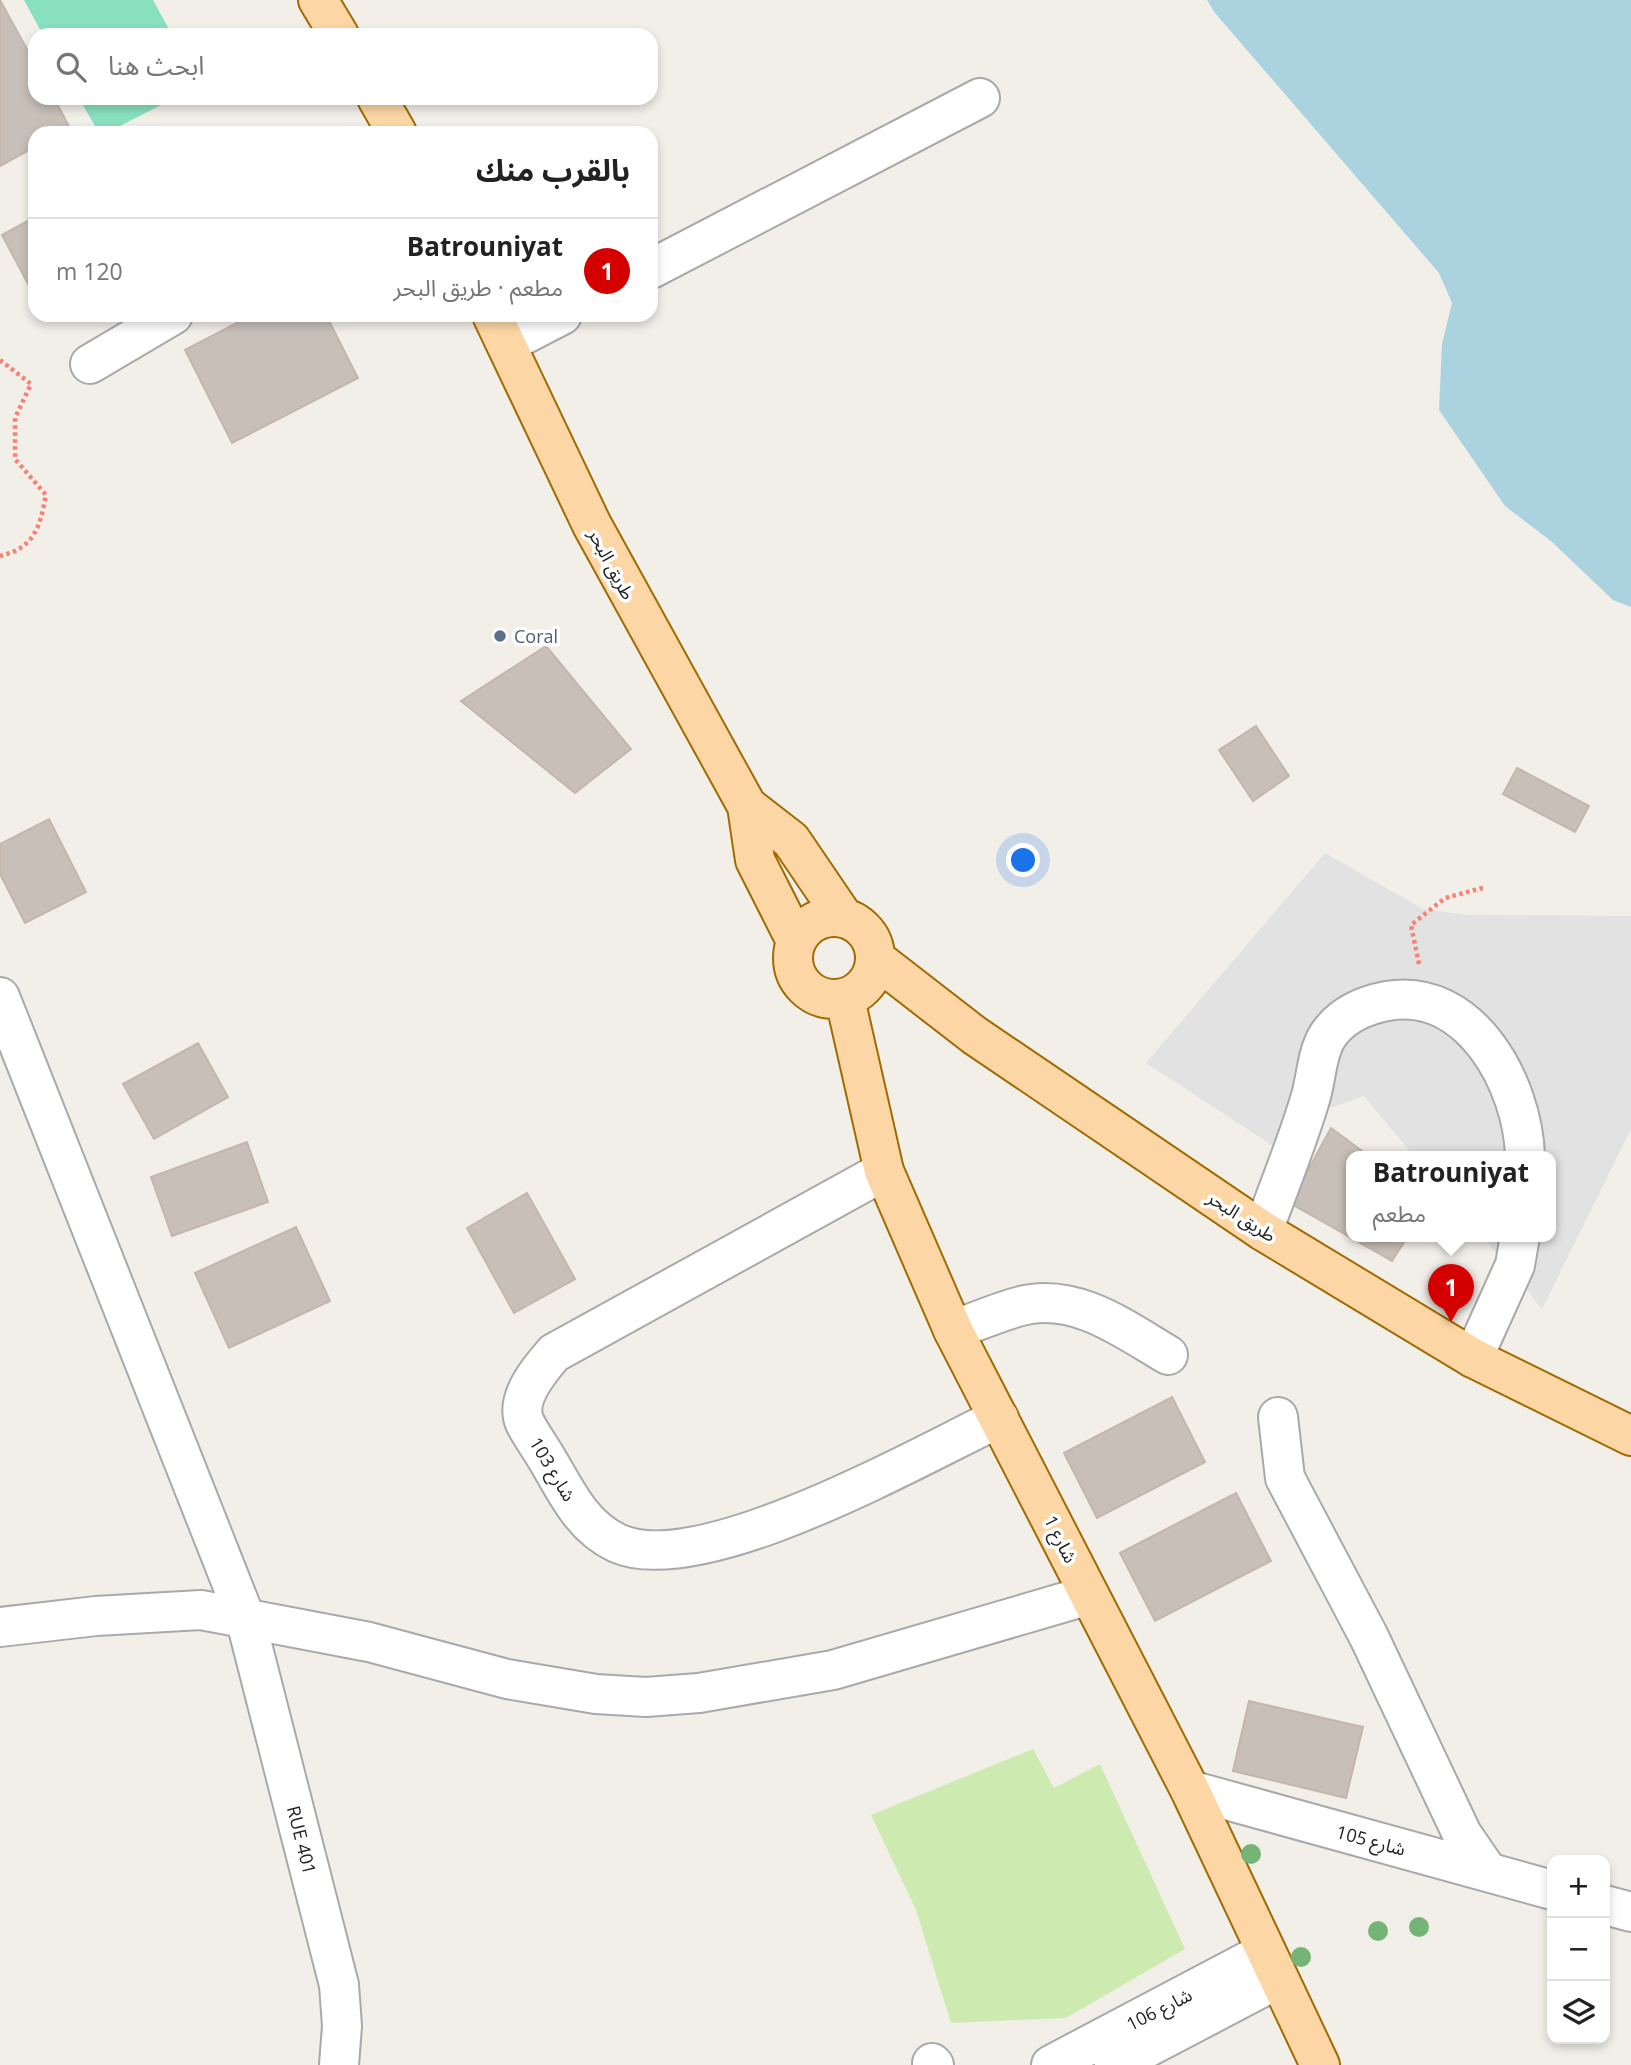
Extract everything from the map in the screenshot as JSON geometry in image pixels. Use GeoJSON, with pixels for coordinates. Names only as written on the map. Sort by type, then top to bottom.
{"type":"FeatureCollection","features":[{"type":"Feature","properties":{"kind":"main road"},"geometry":{"type":"LineString","coordinates":[[318,0],[335,28]]}},
{"type":"Feature","properties":{"kind":"main road"},"geometry":{"type":"LineString","coordinates":[[381,105],[393,126]]}},
{"type":"Feature","properties":{"kind":"main road","name":"طريق البحر"},"geometry":{"type":"LineString","coordinates":[[499,330],[592,526],[747,806],[755,860],[796,941]]}},
{"type":"Feature","properties":{"kind":"main road","name":"طريق البحر"},"geometry":{"type":"LineString","coordinates":[[747,806],[791,840],[844,918]]}},
{"type":"Feature","properties":{"kind":"main road"},"geometry":{"type":"LineString","coordinates":[[830,917],[844,918],[867,932],[874,944],[874,972],[867,984],[845,999],[831,1000],[807,990],[794,968],[796,941],[804,929],[816,921],[830,917]]}},
{"type":"Feature","properties":{"kind":"main road","name":"طريق البحر"},"geometry":{"type":"LineString","coordinates":[[876,959],[974,1035],[1263,1231],[1473,1358],[1631,1436]]}},
{"type":"Feature","properties":{"kind":"main road","name":"شارع 1"},"geometry":{"type":"LineString","coordinates":[[845,999],[884,1171],[953,1330],[1190,1790],[1320,2065]]}},
{"type":"Feature","properties":{"kind":"street"},"geometry":{"type":"LineString","coordinates":[[658,265],[980,98]]}},
{"type":"Feature","properties":{"kind":"street"},"geometry":{"type":"LineString","coordinates":[[90,364],[161,322]]}},
{"type":"Feature","properties":{"kind":"street"},"geometry":{"type":"LineString","coordinates":[[499,330],[533,322]]}},
{"type":"Feature","properties":{"kind":"street","name":"RUE 401"},"geometry":{"type":"LineString","coordinates":[[0,997],[245,1617],[339,1985],[342,2026],[339,2065]]}},
{"type":"Feature","properties":{"kind":"street"},"geometry":{"type":"LineString","coordinates":[[1263,1231],[1311,1096],[1329,1032],[1346,1015],[1375,1003],[1401,999],[1426,1001],[1460,1017],[1488,1046],[1516,1100],[1524,1151]]}},
{"type":"Feature","properties":{"kind":"street","name":"شارع 103"},"geometry":{"type":"LineString","coordinates":[[884,1171],[554,1353],[537,1372],[526,1396],[523,1420],[585,1521],[618,1543],[643,1549],[666,1550],[709,1542],[788,1519],[999,1418]]}},
{"type":"Feature","properties":{"kind":"street"},"geometry":{"type":"LineString","coordinates":[[1473,1358],[1515,1265],[1519,1242]]}},
{"type":"Feature","properties":{"kind":"street"},"geometry":{"type":"LineString","coordinates":[[953,1330],[1022,1306],[1049,1303],[1102,1316],[1168,1355]]}},
{"type":"Feature","properties":{"kind":"street"},"geometry":{"type":"LineString","coordinates":[[1278,1417],[1286,1478],[1369,1637],[1462,1834],[1488,1872]]}},
{"type":"Feature","properties":{"kind":"street"},"geometry":{"type":"LineString","coordinates":[[0,1627],[96,1616],[201,1610],[369,1642],[507,1679],[596,1695],[646,1697],[699,1693],[832,1670],[1090,1594]]}},
{"type":"Feature","properties":{"kind":"street","name":"شارع 105"},"geometry":{"type":"LineString","coordinates":[[1190,1790],[1547,1889]]}},
{"type":"Feature","properties":{"kind":"street"},"geometry":{"type":"LineString","coordinates":[[1610,1906],[1631,1912]]}},
{"type":"Feature","properties":{"kind":"street"},"geometry":{"type":"LineString","coordinates":[[1114,2065],[1271,1966]]}},
{"type":"Feature","properties":{"kind":"street","name":"شارع 106"},"geometry":{"type":"LineString","coordinates":[[1051,2065],[1271,1966]]}},
{"type":"Feature","properties":{"kind":"path"},"geometry":{"type":"LineString","coordinates":[[0,360],[31,384],[15,418],[15,458],[47,495],[40,530],[12,553],[0,556]]}},
{"type":"Feature","properties":{"kind":"path"},"geometry":{"type":"LineString","coordinates":[[1426,1001],[1411,925],[1445,898],[1486,887]]}},
{"type":"Feature","properties":{"kind":"green space"},"geometry":{"type":"Polygon","coordinates":[[[24,0],[153,0],[168,28],[39,28],[24,0]]]}},
{"type":"Feature","properties":{"kind":"green space"},"geometry":{"type":"Polygon","coordinates":[[[83,105],[161,105],[120,126],[95,126],[83,105]]]}},
{"type":"Feature","properties":{"kind":"green space"},"geometry":{"type":"Polygon","coordinates":[[[1033,1749],[1054,1788],[1100,1764],[1185,1949],[1066,2018],[951,2023],[916,1910],[871,1815],[1033,1749]]]}},
{"type":"Feature","properties":{"kind":"shaded area"},"geometry":{"type":"Polygon","coordinates":[[[1325,853],[1423,909],[1468,915],[1631,916],[1631,1129],[1542,1309],[1487,1242],[1556,1242],[1556,1151],[1410,1151],[1364,1096],[1299,1119],[1291,1158],[1146,1063],[1325,853]]]}},
{"type":"Feature","properties":{"kind":"water"},"geometry":{"type":"Polygon","coordinates":[[[1207,0],[1631,0],[1631,607],[1613,600],[1552,542],[1505,506],[1439,410],[1442,344],[1452,303],[1439,273],[1215,13],[1207,0]]]}},
{"type":"Feature","properties":{"kind":"building"},"geometry":{"type":"Polygon","coordinates":[[[0,0],[28,51],[28,105],[58,105],[69,126],[28,126],[28,151],[0,166],[0,0]]]}},
{"type":"Feature","properties":{"kind":"building"},"geometry":{"type":"Polygon","coordinates":[[[28,221],[28,284],[2,235],[28,221]]]}},
{"type":"Feature","properties":{"kind":"building"},"geometry":{"type":"Polygon","coordinates":[[[239,322],[330,322],[358,378],[232,443],[185,350],[239,322]]]}},
{"type":"Feature","properties":{"kind":"building"},"geometry":{"type":"Polygon","coordinates":[[[546,646],[631,749],[575,793],[461,701],[546,646]]]}},
{"type":"Feature","properties":{"kind":"building"},"geometry":{"type":"Polygon","coordinates":[[[1256,726],[1289,776],[1253,801],[1219,750],[1256,726]]]}},
{"type":"Feature","properties":{"kind":"building"},"geometry":{"type":"Polygon","coordinates":[[[1517,768],[1589,806],[1575,832],[1503,794],[1517,768]]]}},
{"type":"Feature","properties":{"kind":"building"},"geometry":{"type":"Polygon","coordinates":[[[49,819],[86,892],[25,923],[0,874],[0,844],[49,819]]]}},
{"type":"Feature","properties":{"kind":"building"},"geometry":{"type":"Polygon","coordinates":[[[198,1043],[228,1097],[154,1139],[123,1084],[198,1043]]]}},
{"type":"Feature","properties":{"kind":"building"},"geometry":{"type":"Polygon","coordinates":[[[1331,1128],[1362,1151],[1346,1151],[1346,1235],[1290,1203],[1331,1128]]]}},
{"type":"Feature","properties":{"kind":"building"},"geometry":{"type":"Polygon","coordinates":[[[247,1142],[268,1202],[172,1236],[151,1177],[247,1142]]]}},
{"type":"Feature","properties":{"kind":"building"},"geometry":{"type":"Polygon","coordinates":[[[527,1193],[575,1279],[514,1313],[467,1228],[527,1193]]]}},
{"type":"Feature","properties":{"kind":"building"},"geometry":{"type":"Polygon","coordinates":[[[296,1227],[330,1301],[229,1348],[195,1273],[296,1227]]]}},
{"type":"Feature","properties":{"kind":"building"},"geometry":{"type":"Polygon","coordinates":[[[1359,1242],[1404,1242],[1392,1261],[1359,1242]]]}},
{"type":"Feature","properties":{"kind":"building"},"geometry":{"type":"Polygon","coordinates":[[[1172,1397],[1205,1462],[1097,1518],[1064,1453],[1172,1397]]]}},
{"type":"Feature","properties":{"kind":"building"},"geometry":{"type":"Polygon","coordinates":[[[1236,1493],[1271,1561],[1155,1621],[1120,1553],[1236,1493]]]}},
{"type":"Feature","properties":{"kind":"building"},"geometry":{"type":"Polygon","coordinates":[[[1249,1701],[1363,1727],[1346,1798],[1233,1771],[1249,1701]]]}},
{"type":"Feature","properties":{"kind":"place","name":"Coral"},"geometry":{"type":"Point","coordinates":[500,636]}},
{"type":"Feature","properties":{"kind":"place","name":"Batrouniyat"},"geometry":{"type":"Point","coordinates":[1451,1322]}}]}
